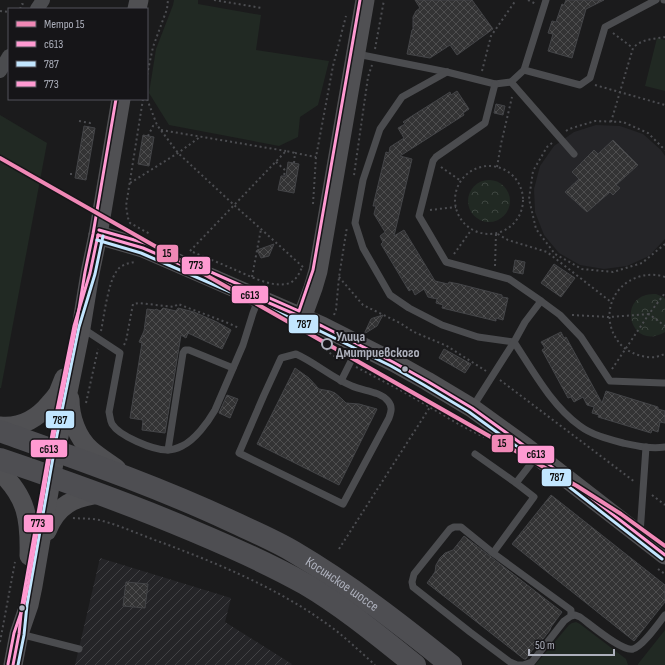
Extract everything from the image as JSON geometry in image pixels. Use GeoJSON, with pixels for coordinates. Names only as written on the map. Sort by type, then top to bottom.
{"type":"FeatureCollection","features":[{"type":"Feature","properties":{"kind":"highway","name":"Косинское шоссе"},"geometry":{"type":"LineString","coordinates":[[0,431],[206,509],[293,551],[340,580],[396,621],[451,665]]}},
{"type":"Feature","properties":{"kind":"highway","name":"Косинское шоссе"},"geometry":{"type":"LineString","coordinates":[[0,459],[156,515],[284,572],[330,600],[415,665]]}},
{"type":"Feature","properties":{"kind":"street"},"geometry":{"type":"LineString","coordinates":[[302,318],[318,271],[365,56],[365,0]]}},
{"type":"Feature","properties":{"kind":"street"},"geometry":{"type":"LineString","coordinates":[[0,71],[8,58]]}},
{"type":"Feature","properties":{"kind":"street"},"geometry":{"type":"LineString","coordinates":[[27,563],[48,476],[77,327],[98,235],[122,100]]}},
{"type":"Feature","properties":{"kind":"street"},"geometry":{"type":"LineString","coordinates":[[98,235],[143,248],[259,298],[302,318],[320,334],[359,344],[427,381],[472,408],[538,456],[665,555]]}},
{"type":"Feature","properties":{"kind":"street"},"geometry":{"type":"LineString","coordinates":[[0,426],[7,427],[20,425],[32,420],[46,408],[58,393],[67,378]]}},
{"type":"Feature","properties":{"kind":"street"},"geometry":{"type":"LineString","coordinates":[[67,378],[70,407],[75,426],[82,440],[91,450],[135,481]]}},
{"type":"Feature","properties":{"kind":"street"},"geometry":{"type":"LineString","coordinates":[[0,472],[10,481],[17,491],[25,508],[30,534],[27,563],[29,605],[19,634],[13,665]]}},
{"type":"Feature","properties":{"kind":"street"},"geometry":{"type":"LineString","coordinates":[[27,563],[57,512],[65,505],[76,500],[101,494]]}},
{"type":"Feature","properties":{"kind":"lane"},"geometry":{"type":"LineString","coordinates":[[513,84],[524,70],[546,0]]}},
{"type":"Feature","properties":{"kind":"lane"},"geometry":{"type":"LineString","coordinates":[[524,70],[580,86],[590,78],[605,27],[656,0]]}},
{"type":"Feature","properties":{"kind":"lane"},"geometry":{"type":"LineString","coordinates":[[365,56],[447,72],[495,84],[513,84],[574,154]]}},
{"type":"Feature","properties":{"kind":"lane"},"geometry":{"type":"LineString","coordinates":[[447,72],[402,97],[380,129],[363,180],[355,223],[363,248],[390,295],[409,308],[442,325],[478,337],[514,342],[551,398],[561,410],[580,427],[609,439],[640,447],[665,447]]}},
{"type":"Feature","properties":{"kind":"lane"},"geometry":{"type":"LineString","coordinates":[[495,84],[486,123],[433,161],[419,216],[446,262],[509,278],[560,315],[581,337],[610,381],[665,383]]}},
{"type":"Feature","properties":{"kind":"lane"},"geometry":{"type":"LineString","coordinates":[[77,327],[120,353],[109,412],[112,424],[117,430],[134,440],[168,450],[182,446],[190,441],[206,425],[215,410],[243,345],[259,298]]}},
{"type":"Feature","properties":{"kind":"lane"},"geometry":{"type":"LineString","coordinates":[[472,408],[525,322],[541,301]]}},
{"type":"Feature","properties":{"kind":"lane"},"geometry":{"type":"LineString","coordinates":[[341,381],[359,344]]}},
{"type":"Feature","properties":{"kind":"lane"},"geometry":{"type":"LineString","coordinates":[[168,450],[183,353],[185,350],[189,350],[233,368]]}},
{"type":"Feature","properties":{"kind":"lane"},"geometry":{"type":"LineString","coordinates":[[296,354],[312,362],[341,381],[382,396],[391,404],[392,409],[389,418],[343,504],[239,453],[282,358],[296,354]]}},
{"type":"Feature","properties":{"kind":"lane"},"geometry":{"type":"LineString","coordinates":[[640,536],[646,447]]}},
{"type":"Feature","properties":{"kind":"lane"},"geometry":{"type":"LineString","coordinates":[[475,454],[534,497],[493,553]]}},
{"type":"Feature","properties":{"kind":"lane"},"geometry":{"type":"LineString","coordinates":[[516,483],[538,456]]}},
{"type":"Feature","properties":{"kind":"lane"},"geometry":{"type":"LineString","coordinates":[[571,616],[571,610],[493,553],[461,527],[454,527],[450,529],[414,574],[412,582],[413,587],[470,632],[510,662],[517,665],[532,662],[564,621],[571,616],[575,615],[580,617],[616,644],[630,650],[642,643],[665,615]]}},
{"type":"Feature","properties":{"kind":"lane"},"geometry":{"type":"LineString","coordinates":[[19,634],[79,649]]}},
{"type":"Feature","properties":{"kind":"path"},"geometry":{"type":"LineString","coordinates":[[148,69],[152,47],[167,9],[168,0]]}},
{"type":"Feature","properties":{"kind":"path"},"geometry":{"type":"LineString","coordinates":[[214,0],[262,8]]}},
{"type":"Feature","properties":{"kind":"path"},"geometry":{"type":"LineString","coordinates":[[354,177],[368,77],[365,56],[384,0]]}},
{"type":"Feature","properties":{"kind":"path"},"geometry":{"type":"LineString","coordinates":[[480,80],[491,36],[516,0]]}},
{"type":"Feature","properties":{"kind":"path"},"geometry":{"type":"LineString","coordinates":[[313,205],[316,157],[333,66],[347,11]]}},
{"type":"Feature","properties":{"kind":"path"},"geometry":{"type":"LineString","coordinates":[[605,27],[633,48]]}},
{"type":"Feature","properties":{"kind":"path"},"geometry":{"type":"LineString","coordinates":[[611,122],[633,48],[636,44],[645,40],[665,37]]}},
{"type":"Feature","properties":{"kind":"path"},"geometry":{"type":"LineString","coordinates":[[584,82],[665,105]]}},
{"type":"Feature","properties":{"kind":"path"},"geometry":{"type":"LineString","coordinates":[[497,167],[513,84]]}},
{"type":"Feature","properties":{"kind":"path"},"geometry":{"type":"LineString","coordinates":[[143,100],[126,206],[130,223],[155,236]]}},
{"type":"Feature","properties":{"kind":"path"},"geometry":{"type":"LineString","coordinates":[[147,100],[157,125],[178,154],[303,267]]}},
{"type":"Feature","properties":{"kind":"path"},"geometry":{"type":"LineString","coordinates":[[79,121],[90,123],[89,127]]}},
{"type":"Feature","properties":{"kind":"path"},"geometry":{"type":"LineString","coordinates":[[665,150],[648,133],[623,122],[595,121],[569,130],[547,147],[533,171],[529,198],[536,229],[555,254],[582,269],[613,272],[642,263],[665,244]]}},
{"type":"Feature","properties":{"kind":"path"},"geometry":{"type":"LineString","coordinates":[[148,136],[153,126],[157,125]]}},
{"type":"Feature","properties":{"kind":"path"},"geometry":{"type":"LineString","coordinates":[[160,130],[316,157]]}},
{"type":"Feature","properties":{"kind":"path"},"geometry":{"type":"LineString","coordinates":[[130,183],[178,154],[200,137]]}},
{"type":"Feature","properties":{"kind":"path"},"geometry":{"type":"LineString","coordinates":[[190,251],[286,151]]}},
{"type":"Feature","properties":{"kind":"path"},"geometry":{"type":"LineString","coordinates":[[294,163],[295,153]]}},
{"type":"Feature","properties":{"kind":"path"},"geometry":{"type":"LineString","coordinates":[[433,161],[461,181]]}},
{"type":"Feature","properties":{"kind":"path"},"geometry":{"type":"LineString","coordinates":[[276,162],[285,170],[284,176]]}},
{"type":"Feature","properties":{"kind":"path"},"geometry":{"type":"LineString","coordinates":[[487,166],[497,167],[508,172],[516,179],[522,189],[523,200],[521,212],[516,222],[507,229],[496,233],[479,233],[472,229],[459,216],[455,198],[457,189],[461,181],[468,173],[477,168],[487,166]]}},
{"type":"Feature","properties":{"kind":"path"},"geometry":{"type":"LineString","coordinates":[[523,200],[529,198]]}},
{"type":"Feature","properties":{"kind":"path"},"geometry":{"type":"LineString","coordinates":[[421,211],[456,207]]}},
{"type":"Feature","properties":{"kind":"path"},"geometry":{"type":"LineString","coordinates":[[347,223],[336,310],[320,334],[319,343],[332,355],[362,370]]}},
{"type":"Feature","properties":{"kind":"path"},"geometry":{"type":"LineString","coordinates":[[252,277],[261,229]]}},
{"type":"Feature","properties":{"kind":"path"},"geometry":{"type":"LineString","coordinates":[[448,262],[472,229]]}},
{"type":"Feature","properties":{"kind":"path"},"geometry":{"type":"LineString","coordinates":[[495,275],[496,233]]}},
{"type":"Feature","properties":{"kind":"path"},"geometry":{"type":"LineString","coordinates":[[496,233],[508,240],[547,252],[611,302]]}},
{"type":"Feature","properties":{"kind":"path"},"geometry":{"type":"LineString","coordinates":[[185,249],[252,277],[275,284],[287,284],[293,281],[299,275],[304,261]]}},
{"type":"Feature","properties":{"kind":"path"},"geometry":{"type":"LineString","coordinates":[[86,406],[112,280],[116,271],[121,266],[137,262]]}},
{"type":"Feature","properties":{"kind":"path"},"geometry":{"type":"LineString","coordinates":[[665,277],[660,275],[645,274],[631,279],[619,289],[611,302],[609,317],[613,334],[623,347],[638,356],[655,358],[665,354]]}},
{"type":"Feature","properties":{"kind":"path"},"geometry":{"type":"LineString","coordinates":[[339,277],[363,305],[400,323],[414,332],[447,346],[492,375],[513,389],[665,505]]}},
{"type":"Feature","properties":{"kind":"path"},"geometry":{"type":"LineString","coordinates":[[607,377],[625,348],[665,293]]}},
{"type":"Feature","properties":{"kind":"path"},"geometry":{"type":"LineString","coordinates":[[120,353],[126,341],[133,304],[139,303],[174,307],[178,304],[247,332]]}},
{"type":"Feature","properties":{"kind":"path"},"geometry":{"type":"LineString","coordinates":[[560,315],[609,317],[649,314],[665,326]]}},
{"type":"Feature","properties":{"kind":"path"},"geometry":{"type":"LineString","coordinates":[[339,549],[430,407]]}},
{"type":"Feature","properties":{"kind":"path"},"geometry":{"type":"LineString","coordinates":[[70,518],[102,521],[121,527],[208,560],[254,581],[296,603],[318,618],[339,633],[375,665]]}},
{"type":"Feature","properties":{"kind":"path"},"geometry":{"type":"LineString","coordinates":[[0,642],[27,563]]}},
{"type":"Feature","properties":{"kind":"shaded area"},"geometry":{"type":"Polygon","coordinates":[[[596,125],[620,126],[643,134],[661,150],[665,156],[665,239],[649,256],[627,266],[604,269],[580,265],[559,253],[544,235],[535,212],[534,189],[540,166],[554,146],[574,132],[596,125]]]}},
{"type":"Feature","properties":{"kind":"shaded area"},"geometry":{"type":"Polygon","coordinates":[[[100,558],[231,598],[225,622],[292,664],[75,665],[100,558]]]}},
{"type":"Feature","properties":{"kind":"green space"},"geometry":{"type":"Polygon","coordinates":[[[174,0],[198,0],[198,4],[261,15],[256,50],[329,61],[318,105],[300,117],[298,137],[279,146],[169,125],[149,93],[156,49],[174,0]]]}},
{"type":"Feature","properties":{"kind":"green space"},"geometry":{"type":"Polygon","coordinates":[[[657,38],[665,40],[665,91],[645,86],[657,38]]]}},
{"type":"Feature","properties":{"kind":"green space"},"geometry":{"type":"Polygon","coordinates":[[[0,115],[47,143],[1,388],[0,388],[0,115]]]}},
{"type":"Feature","properties":{"kind":"green space"},"geometry":{"type":"Polygon","coordinates":[[[485,180],[493,180],[501,183],[507,189],[510,201],[507,213],[501,219],[493,222],[485,222],[477,219],[471,213],[468,205],[468,197],[471,189],[477,183],[485,180]]]}},
{"type":"Feature","properties":{"kind":"green space"},"geometry":{"type":"Polygon","coordinates":[[[656,294],[665,299],[665,332],[654,336],[644,335],[637,331],[633,324],[631,315],[632,307],[637,300],[646,295],[656,294]]]}},
{"type":"Feature","properties":{"kind":"green space"},"geometry":{"type":"Polygon","coordinates":[[[576,622],[626,659],[628,665],[535,665],[569,625],[576,622]]]}},
{"type":"Feature","properties":{"kind":"green space"},"geometry":{"type":"Polygon","coordinates":[[[665,630],[665,665],[638,665],[638,664],[665,630]]]}},
{"type":"Feature","properties":{"kind":"building"},"geometry":{"type":"Polygon","coordinates":[[[415,0],[472,0],[493,29],[457,55],[450,45],[430,58],[407,54],[413,29],[413,17],[416,11],[420,8],[415,0]]]}},
{"type":"Feature","properties":{"kind":"building"},"geometry":{"type":"Polygon","coordinates":[[[566,0],[604,0],[586,9],[572,58],[548,51],[553,34],[548,33],[552,21],[556,22],[562,4],[564,5],[566,0]]]}},
{"type":"Feature","properties":{"kind":"building"},"geometry":{"type":"Polygon","coordinates":[[[457,91],[469,109],[463,113],[464,115],[400,156],[412,159],[394,236],[404,230],[435,281],[448,284],[449,282],[459,284],[502,295],[502,297],[508,298],[503,320],[496,318],[496,321],[442,308],[443,305],[436,303],[437,299],[428,297],[424,289],[415,295],[412,289],[409,291],[381,244],[383,242],[380,236],[385,232],[374,214],[376,206],[373,206],[386,152],[389,153],[390,147],[404,138],[398,128],[405,124],[403,122],[450,92],[451,95],[457,91]]]}},
{"type":"Feature","properties":{"kind":"building"},"geometry":{"type":"Polygon","coordinates":[[[496,104],[505,106],[503,115],[494,113],[496,104]]]}},
{"type":"Feature","properties":{"kind":"building"},"geometry":{"type":"Polygon","coordinates":[[[84,126],[95,128],[86,180],[75,178],[84,126]]]}},
{"type":"Feature","properties":{"kind":"building"},"geometry":{"type":"Polygon","coordinates":[[[143,135],[154,137],[149,166],[138,164],[143,135]]]}},
{"type":"Feature","properties":{"kind":"building"},"geometry":{"type":"Polygon","coordinates":[[[613,140],[638,165],[616,185],[620,188],[613,195],[610,192],[587,212],[565,192],[579,179],[572,172],[594,150],[598,154],[613,140]]]}},
{"type":"Feature","properties":{"kind":"building"},"geometry":{"type":"Polygon","coordinates":[[[288,162],[299,164],[294,193],[278,190],[281,176],[286,176],[288,162]]]}},
{"type":"Feature","properties":{"kind":"building"},"geometry":{"type":"Polygon","coordinates":[[[274,244],[269,256],[261,258],[257,250],[274,244]]]}},
{"type":"Feature","properties":{"kind":"building"},"geometry":{"type":"Polygon","coordinates":[[[515,260],[525,262],[523,274],[513,272],[515,260]]]}},
{"type":"Feature","properties":{"kind":"building"},"geometry":{"type":"Polygon","coordinates":[[[554,264],[575,278],[561,297],[541,283],[554,264]]]}},
{"type":"Feature","properties":{"kind":"building"},"geometry":{"type":"Polygon","coordinates":[[[163,308],[176,311],[178,308],[194,312],[231,330],[222,349],[188,333],[186,338],[181,335],[165,433],[142,430],[143,420],[130,418],[142,343],[139,342],[144,331],[147,309],[156,309],[160,311],[163,308]]]}},
{"type":"Feature","properties":{"kind":"building"},"geometry":{"type":"Polygon","coordinates":[[[383,315],[377,326],[364,334],[371,319],[383,315]]]}},
{"type":"Feature","properties":{"kind":"building"},"geometry":{"type":"Polygon","coordinates":[[[561,332],[564,338],[566,337],[602,403],[606,391],[658,407],[658,409],[665,411],[665,423],[660,422],[658,432],[652,430],[651,433],[598,417],[599,415],[592,413],[594,407],[587,405],[583,397],[574,402],[571,397],[568,398],[542,350],[545,348],[541,342],[561,332]]]}},
{"type":"Feature","properties":{"kind":"building"},"geometry":{"type":"Polygon","coordinates":[[[444,349],[471,364],[465,373],[439,358],[444,349]]]}},
{"type":"Feature","properties":{"kind":"building"},"geometry":{"type":"Polygon","coordinates":[[[295,368],[309,378],[319,389],[335,393],[346,403],[359,404],[377,409],[339,485],[257,444],[295,368]]]}},
{"type":"Feature","properties":{"kind":"building"},"geometry":{"type":"Polygon","coordinates":[[[227,395],[238,399],[230,418],[219,413],[227,395]]]}},
{"type":"Feature","properties":{"kind":"building"},"geometry":{"type":"Polygon","coordinates":[[[551,495],[665,585],[665,602],[634,641],[512,544],[551,495]]]}},
{"type":"Feature","properties":{"kind":"building"},"geometry":{"type":"Polygon","coordinates":[[[464,536],[562,612],[550,630],[526,659],[524,659],[427,583],[435,572],[436,565],[440,558],[445,553],[453,550],[464,536]]]}},
{"type":"Feature","properties":{"kind":"building"},"geometry":{"type":"Polygon","coordinates":[[[126,582],[148,584],[145,608],[123,606],[126,582]]]}},
{"type":"Feature","properties":{"kind":"metro line","name":"15"},"geometry":{"type":"LineString","coordinates":[[0,158],[577,486],[621,514],[665,546]]}},
{"type":"Feature","properties":{"kind":"transit line","name":"773"},"geometry":{"type":"LineString","coordinates":[[99,230],[145,243],[299,311],[313,270],[360,0]]}},
{"type":"Feature","properties":{"kind":"transit line","name":"773"},"geometry":{"type":"LineString","coordinates":[[8,664],[14,633],[24,604],[28,585],[51,450],[76,327],[116,100]]}},
{"type":"Feature","properties":{"kind":"transit line","name":"с613"},"geometry":{"type":"LineString","coordinates":[[98,235],[143,248],[322,326],[427,381],[472,408],[526,447],[665,555]]}},
{"type":"Feature","properties":{"kind":"transit line","name":"с613"},"geometry":{"type":"LineString","coordinates":[[13,665],[19,634],[22,604],[52,434],[74,326],[90,273],[98,235]]}},
{"type":"Feature","properties":{"kind":"transit line","name":"787"},"geometry":{"type":"LineString","coordinates":[[18,665],[57,435],[79,327],[95,274],[103,236]]}},
{"type":"Feature","properties":{"kind":"transit line","name":"787"},"geometry":{"type":"LineString","coordinates":[[97,240],[141,253],[320,331],[391,366],[469,412],[523,451],[662,559]]}},
{"type":"Feature","properties":{"kind":"place","name":"Улица Дмитриевского"},"geometry":{"type":"Point","coordinates":[327,344]}}]}
